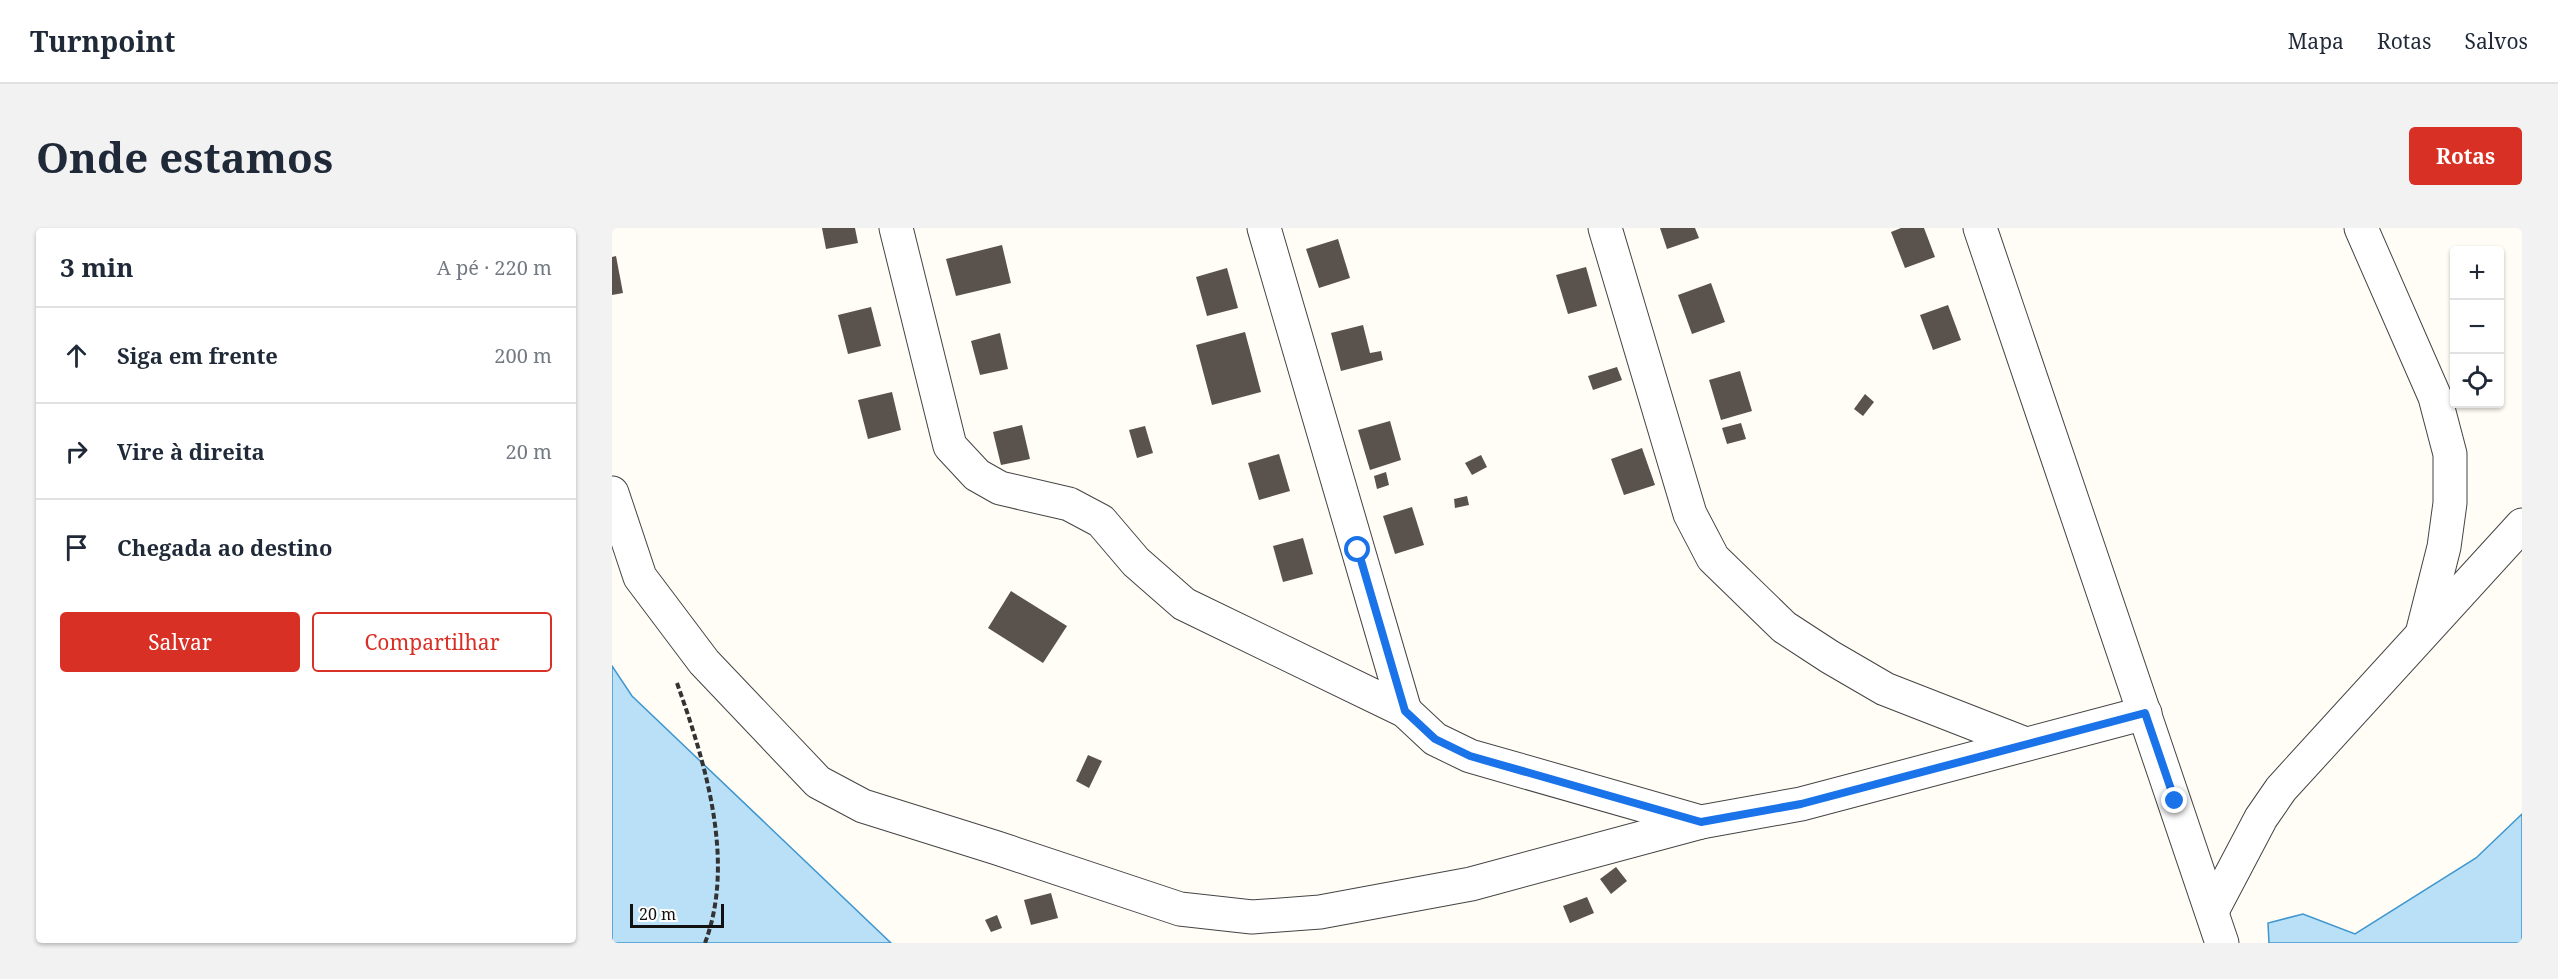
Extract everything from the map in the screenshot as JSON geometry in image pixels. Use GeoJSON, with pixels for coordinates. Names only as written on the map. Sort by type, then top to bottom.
{"type":"FeatureCollection","features":[{"type":"Feature","properties":{"kind":"street"},"geometry":{"type":"LineString","coordinates":[[896,228],[950,446],[977,475],[1000,488],[1069,504],[1101,521],[1136,562],[1184,604],[1405,711],[1435,739],[1470,756],[1701,822]]}},
{"type":"Feature","properties":{"kind":"street"},"geometry":{"type":"LineString","coordinates":[[1264,228],[1405,711]]}},
{"type":"Feature","properties":{"kind":"street"},"geometry":{"type":"LineString","coordinates":[[1605,228],[1690,514],[1713,558],[1784,627],[1830,657],[1884,689],[2026,744]]}},
{"type":"Feature","properties":{"kind":"street"},"geometry":{"type":"LineString","coordinates":[[1980,228],[2222,943]]}},
{"type":"Feature","properties":{"kind":"street"},"geometry":{"type":"LineString","coordinates":[[2361,228],[2435,397],[2450,454],[2450,503],[2444,548],[2422,635]]}},
{"type":"Feature","properties":{"kind":"street"},"geometry":{"type":"LineString","coordinates":[[612,493],[640,577],[704,662],[818,782],[863,806],[1180,909],[1252,917],[1320,912],[1471,884],[1701,822],[1801,804],[2145,713]]}},
{"type":"Feature","properties":{"kind":"street"},"geometry":{"type":"LineString","coordinates":[[2212,911],[2261,818],[2281,789],[2522,525]]}},
{"type":"Feature","properties":{"kind":"path"},"geometry":{"type":"LineString","coordinates":[[675,676],[698,743],[719,853],[713,923],[705,943]]}},
{"type":"Feature","properties":{"kind":"water"},"geometry":{"type":"Polygon","coordinates":[[[612,666],[632,696],[891,943],[612,943],[612,666]]]}},
{"type":"Feature","properties":{"kind":"water"},"geometry":{"type":"Polygon","coordinates":[[[2522,814],[2522,943],[2269,943],[2268,923],[2303,914],[2355,934],[2476,858],[2522,814]]]}},
{"type":"Feature","properties":{"kind":"building"},"geometry":{"type":"Polygon","coordinates":[[[822,228],[855,228],[858,243],[826,249],[822,228]]]}},
{"type":"Feature","properties":{"kind":"building"},"geometry":{"type":"Polygon","coordinates":[[[1660,228],[1695,228],[1699,238],[1667,249],[1660,228]]]}},
{"type":"Feature","properties":{"kind":"building"},"geometry":{"type":"Polygon","coordinates":[[[1901,228],[1924,228],[1935,257],[1905,268],[1891,232],[1901,228]]]}},
{"type":"Feature","properties":{"kind":"building"},"geometry":{"type":"Polygon","coordinates":[[[1338,239],[1350,278],[1319,288],[1306,249],[1338,239]]]}},
{"type":"Feature","properties":{"kind":"building"},"geometry":{"type":"Polygon","coordinates":[[[1002,245],[1011,283],[956,296],[946,259],[1002,245]]]}},
{"type":"Feature","properties":{"kind":"building"},"geometry":{"type":"Polygon","coordinates":[[[616,256],[623,293],[612,295],[612,257],[616,256]]]}},
{"type":"Feature","properties":{"kind":"building"},"geometry":{"type":"Polygon","coordinates":[[[1586,267],[1597,306],[1568,314],[1556,275],[1586,267]]]}},
{"type":"Feature","properties":{"kind":"building"},"geometry":{"type":"Polygon","coordinates":[[[1227,268],[1238,308],[1207,316],[1196,277],[1227,268]]]}},
{"type":"Feature","properties":{"kind":"building"},"geometry":{"type":"Polygon","coordinates":[[[1711,283],[1725,322],[1692,334],[1678,295],[1711,283]]]}},
{"type":"Feature","properties":{"kind":"building"},"geometry":{"type":"Polygon","coordinates":[[[1948,305],[1961,340],[1933,350],[1920,315],[1948,305]]]}},
{"type":"Feature","properties":{"kind":"building"},"geometry":{"type":"Polygon","coordinates":[[[871,307],[881,346],[848,354],[838,315],[871,307]]]}},
{"type":"Feature","properties":{"kind":"building"},"geometry":{"type":"Polygon","coordinates":[[[1363,325],[1370,353],[1381,351],[1383,360],[1341,371],[1331,333],[1363,325]]]}},
{"type":"Feature","properties":{"kind":"building"},"geometry":{"type":"Polygon","coordinates":[[[1245,332],[1261,392],[1212,405],[1196,345],[1245,332]]]}},
{"type":"Feature","properties":{"kind":"building"},"geometry":{"type":"Polygon","coordinates":[[[1000,333],[1008,369],[980,375],[971,341],[1000,333]]]}},
{"type":"Feature","properties":{"kind":"building"},"geometry":{"type":"Polygon","coordinates":[[[1617,367],[1622,380],[1593,390],[1588,376],[1617,367]]]}},
{"type":"Feature","properties":{"kind":"building"},"geometry":{"type":"Polygon","coordinates":[[[1740,371],[1752,411],[1721,420],[1709,380],[1740,371]]]}},
{"type":"Feature","properties":{"kind":"building"},"geometry":{"type":"Polygon","coordinates":[[[892,392],[901,430],[868,439],[858,400],[892,392]]]}},
{"type":"Feature","properties":{"kind":"building"},"geometry":{"type":"Polygon","coordinates":[[[1865,394],[1874,402],[1863,416],[1854,409],[1865,394]]]}},
{"type":"Feature","properties":{"kind":"building"},"geometry":{"type":"Polygon","coordinates":[[[1390,421],[1401,460],[1370,470],[1358,430],[1390,421]]]}},
{"type":"Feature","properties":{"kind":"building"},"geometry":{"type":"Polygon","coordinates":[[[1741,423],[1746,439],[1727,444],[1722,428],[1741,423]]]}},
{"type":"Feature","properties":{"kind":"building"},"geometry":{"type":"Polygon","coordinates":[[[1022,425],[1030,459],[1001,465],[993,432],[1022,425]]]}},
{"type":"Feature","properties":{"kind":"building"},"geometry":{"type":"Polygon","coordinates":[[[1145,426],[1153,453],[1137,458],[1129,430],[1145,426]]]}},
{"type":"Feature","properties":{"kind":"building"},"geometry":{"type":"Polygon","coordinates":[[[1642,448],[1655,485],[1624,495],[1611,459],[1642,448]]]}},
{"type":"Feature","properties":{"kind":"building"},"geometry":{"type":"Polygon","coordinates":[[[1279,454],[1290,491],[1259,500],[1248,463],[1279,454]]]}},
{"type":"Feature","properties":{"kind":"building"},"geometry":{"type":"Polygon","coordinates":[[[1481,455],[1487,467],[1472,475],[1465,463],[1481,455]]]}},
{"type":"Feature","properties":{"kind":"building"},"geometry":{"type":"Polygon","coordinates":[[[1386,472],[1389,485],[1377,489],[1374,476],[1386,472]]]}},
{"type":"Feature","properties":{"kind":"building"},"geometry":{"type":"Polygon","coordinates":[[[1467,496],[1469,505],[1455,508],[1454,499],[1467,496]]]}},
{"type":"Feature","properties":{"kind":"building"},"geometry":{"type":"Polygon","coordinates":[[[1412,507],[1424,545],[1395,554],[1383,516],[1412,507]]]}},
{"type":"Feature","properties":{"kind":"building"},"geometry":{"type":"Polygon","coordinates":[[[1303,538],[1313,574],[1283,582],[1273,546],[1303,538]]]}},
{"type":"Feature","properties":{"kind":"building"},"geometry":{"type":"Polygon","coordinates":[[[1011,591],[1067,626],[1043,663],[988,628],[1011,591]]]}},
{"type":"Feature","properties":{"kind":"building"},"geometry":{"type":"Polygon","coordinates":[[[1088,755],[1102,761],[1089,788],[1076,781],[1088,755]]]}},
{"type":"Feature","properties":{"kind":"building"},"geometry":{"type":"Polygon","coordinates":[[[1616,867],[1627,881],[1611,894],[1600,879],[1616,867]]]}},
{"type":"Feature","properties":{"kind":"building"},"geometry":{"type":"Polygon","coordinates":[[[1051,893],[1058,918],[1031,925],[1024,900],[1051,893]]]}},
{"type":"Feature","properties":{"kind":"building"},"geometry":{"type":"Polygon","coordinates":[[[1587,897],[1594,913],[1570,923],[1563,906],[1587,897]]]}},
{"type":"Feature","properties":{"kind":"building"},"geometry":{"type":"Polygon","coordinates":[[[997,915],[1002,928],[991,932],[985,920],[997,915]]]}},
{"type":"Feature","properties":{"kind":"route"},"geometry":{"type":"LineString","coordinates":[[1358,550],[1405,711],[1435,739],[1470,756],[1701,822],[1801,804],[2145,713],[2175,801]]}}]}
